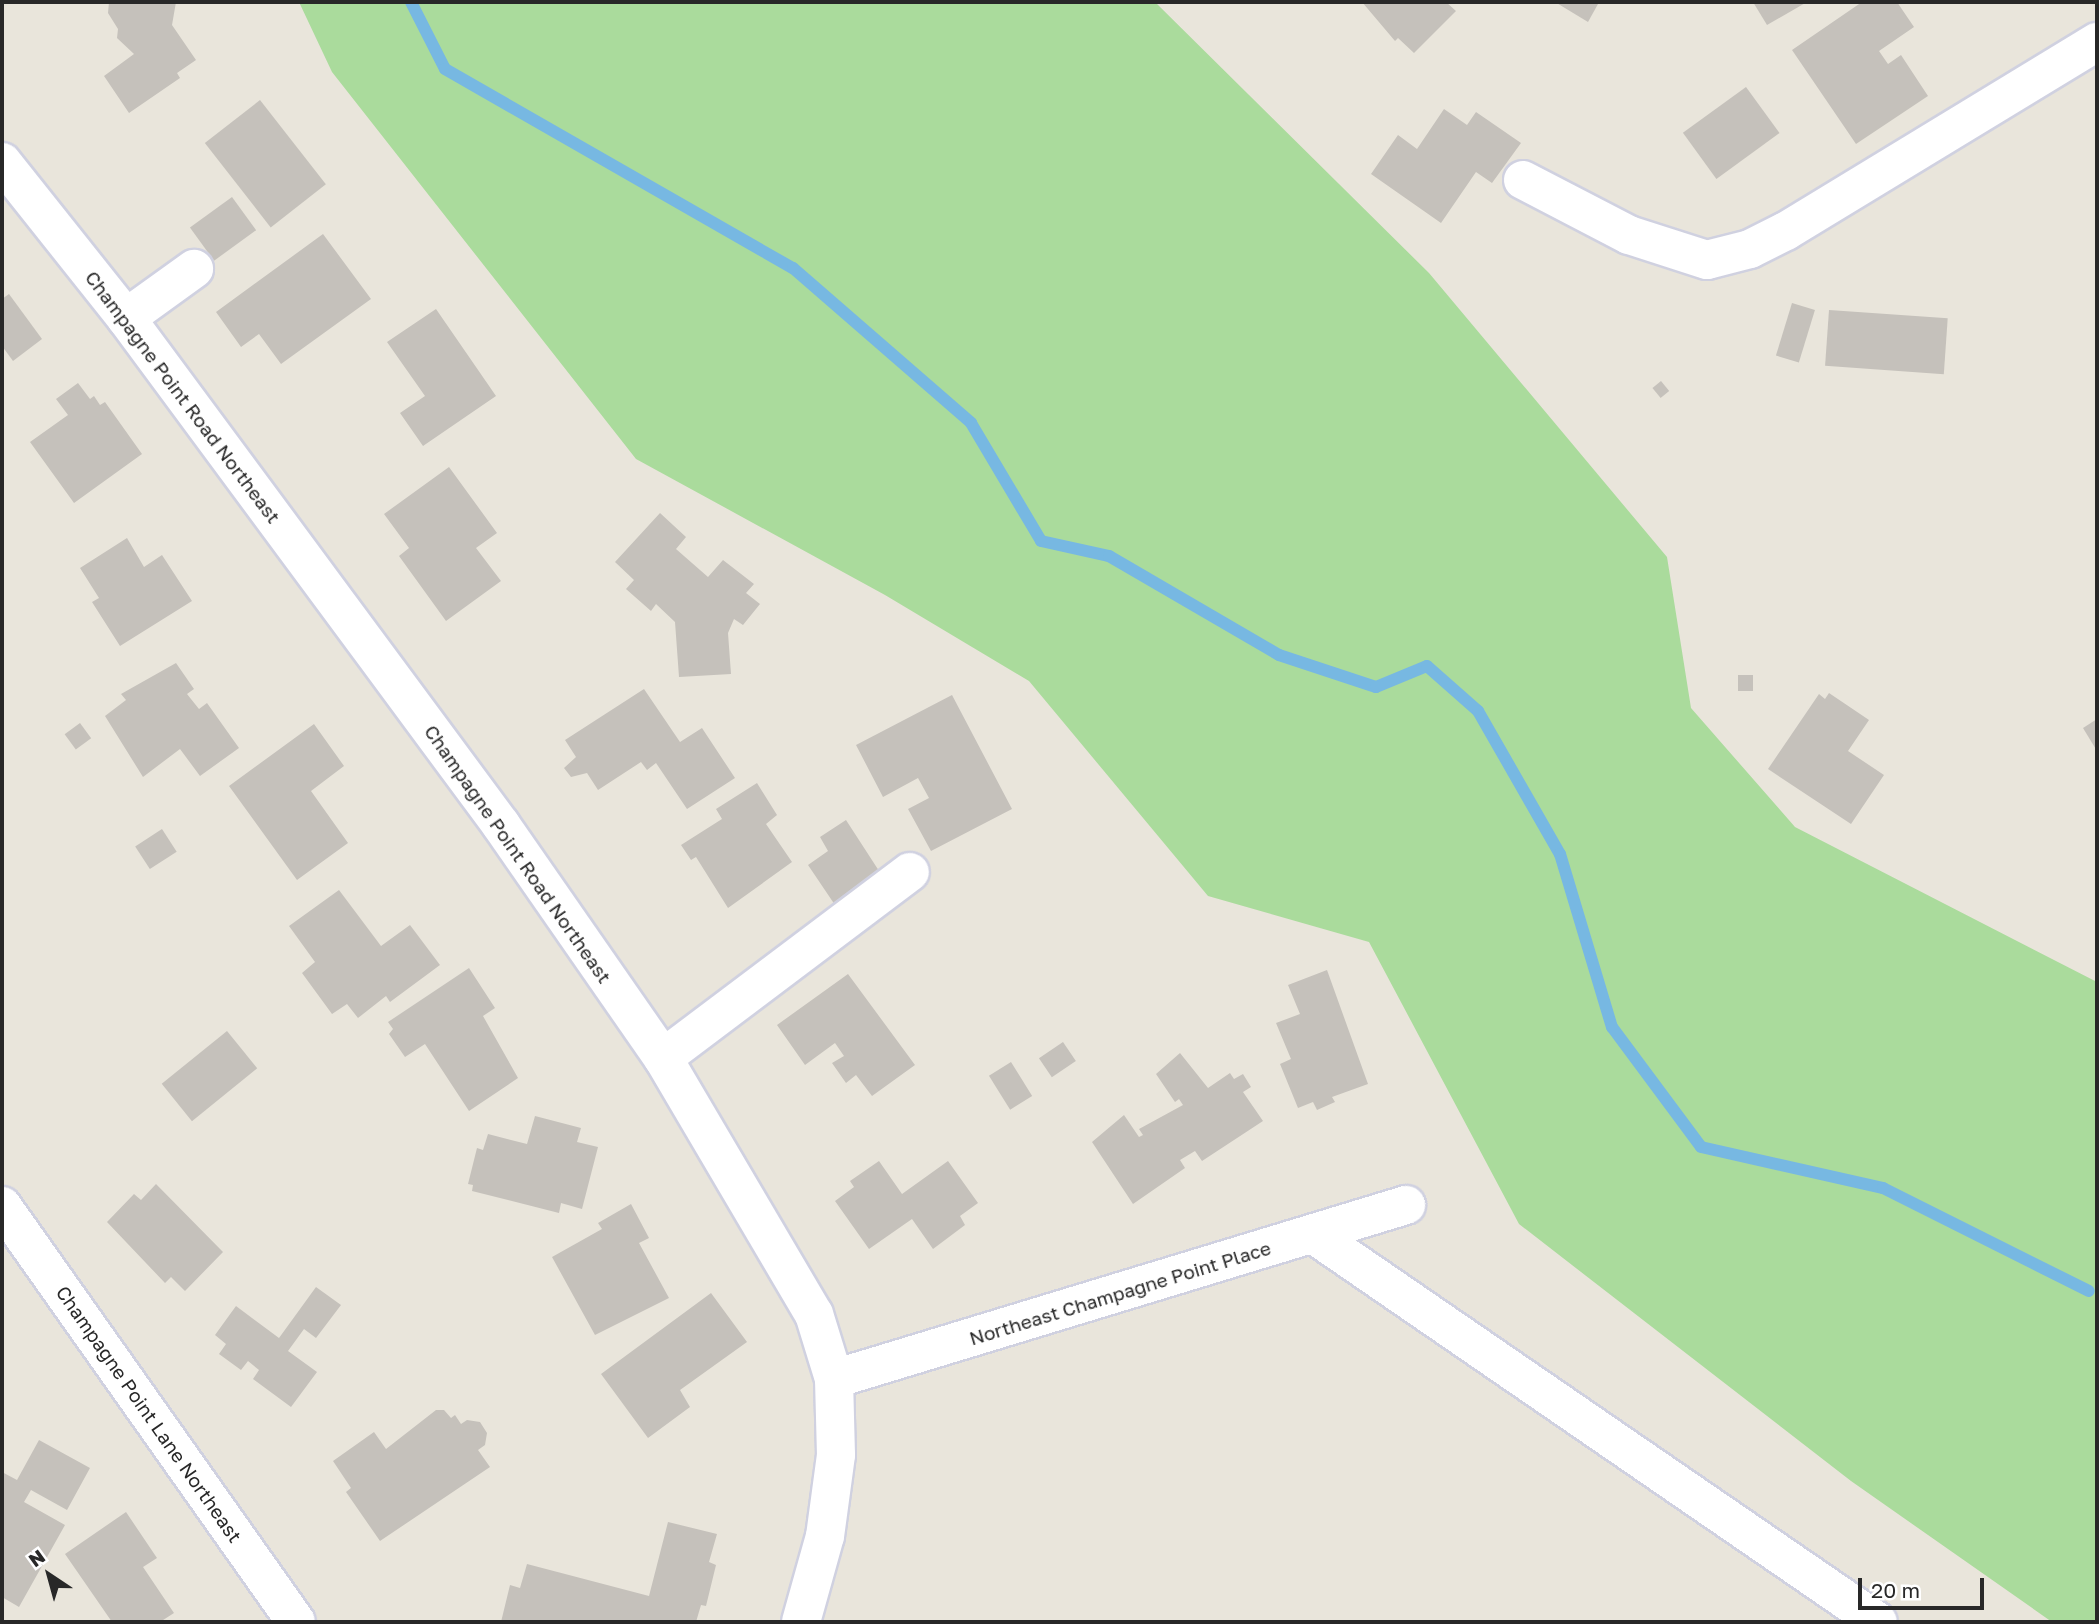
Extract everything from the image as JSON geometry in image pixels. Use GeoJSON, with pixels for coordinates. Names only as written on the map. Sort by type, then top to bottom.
{"type":"FeatureCollection","features":[{"type":"Feature","properties":{"kind":"street"},"geometry":{"type":"LineString","coordinates":[[1523,180],[1629,236],[1707,260],[1749,250],[1786,231],[2097,42]]}},
{"type":"Feature","properties":{"kind":"street","name":"Champagne Point Road Northeast"},"geometry":{"type":"LineString","coordinates":[[2,162],[126,318],[501,825],[663,1058],[814,1314],[834,1379],[836,1455],[814,1586],[801,1622]]}},
{"type":"Feature","properties":{"kind":"street"},"geometry":{"type":"LineString","coordinates":[[126,318],[194,269]]}},
{"type":"Feature","properties":{"kind":"street"},"geometry":{"type":"LineString","coordinates":[[663,1058],[910,872]]}},
{"type":"Feature","properties":{"kind":"street","name":"Northeast Champagne Point Place"},"geometry":{"type":"LineString","coordinates":[[834,1379],[1406,1205]]}},
{"type":"Feature","properties":{"kind":"street","name":"Champagne Point Lane Northeast"},"geometry":{"type":"LineString","coordinates":[[2,1206],[296,1622]]}},
{"type":"Feature","properties":{"kind":"street"},"geometry":{"type":"LineString","coordinates":[[1313,1234],[1878,1622]]}},
{"type":"Feature","properties":{"kind":"green space"},"geometry":{"type":"Polygon","coordinates":[[[299,2],[1155,2],[1429,273],[1667,557],[1691,708],[1795,827],[2097,982],[2097,1622],[2052,1622],[1851,1481],[1519,1224],[1369,942],[1208,896],[1029,681],[885,595],[636,459],[332,72],[299,2]]]}},
{"type":"Feature","properties":{"kind":"building"},"geometry":{"type":"Polygon","coordinates":[[[109,2],[176,2],[172,25],[196,60],[177,73],[180,78],[129,113],[104,76],[134,54],[117,38],[118,29],[108,13],[109,2]]]}},
{"type":"Feature","properties":{"kind":"building"},"geometry":{"type":"Polygon","coordinates":[[[1362,2],[1446,2],[1456,11],[1414,53],[1398,38],[1395,41],[1362,2]]]}},
{"type":"Feature","properties":{"kind":"building"},"geometry":{"type":"Polygon","coordinates":[[[1555,2],[1594,2],[1598,4],[1588,22],[1555,2]]]}},
{"type":"Feature","properties":{"kind":"building"},"geometry":{"type":"Polygon","coordinates":[[[1753,2],[1807,2],[1767,25],[1753,2]]]}},
{"type":"Feature","properties":{"kind":"building"},"geometry":{"type":"Polygon","coordinates":[[[1862,2],[1897,2],[1914,27],[1879,51],[1888,64],[1901,55],[1928,96],[1856,144],[1792,50],[1862,2]]]}},
{"type":"Feature","properties":{"kind":"building"},"geometry":{"type":"Polygon","coordinates":[[[1746,87],[1780,133],[1716,179],[1683,133],[1746,87]]]}},
{"type":"Feature","properties":{"kind":"building"},"geometry":{"type":"Polygon","coordinates":[[[260,100],[326,184],[271,227],[205,143],[260,100]]]}},
{"type":"Feature","properties":{"kind":"building"},"geometry":{"type":"Polygon","coordinates":[[[1444,109],[1467,125],[1476,112],[1521,143],[1492,183],[1476,172],[1441,223],[1371,174],[1398,135],[1417,149],[1444,109]]]}},
{"type":"Feature","properties":{"kind":"building"},"geometry":{"type":"Polygon","coordinates":[[[232,197],[256,230],[214,261],[190,228],[232,197]]]}},
{"type":"Feature","properties":{"kind":"building"},"geometry":{"type":"Polygon","coordinates":[[[323,234],[371,299],[281,364],[259,334],[241,347],[216,312],[323,234]]]}},
{"type":"Feature","properties":{"kind":"building"},"geometry":{"type":"Polygon","coordinates":[[[9,294],[42,339],[13,361],[2,346],[2,299],[9,294]]]}},
{"type":"Feature","properties":{"kind":"building"},"geometry":{"type":"Polygon","coordinates":[[[1792,303],[1815,310],[1799,363],[1776,356],[1792,303]]]}},
{"type":"Feature","properties":{"kind":"building"},"geometry":{"type":"Polygon","coordinates":[[[436,309],[496,396],[423,446],[400,413],[425,396],[387,342],[436,309]]]}},
{"type":"Feature","properties":{"kind":"building"},"geometry":{"type":"Polygon","coordinates":[[[1829,310],[1948,318],[1944,374],[1825,366],[1829,310]]]}},
{"type":"Feature","properties":{"kind":"building"},"geometry":{"type":"Polygon","coordinates":[[[1661,381],[1669,391],[1661,398],[1652,388],[1661,381]]]}},
{"type":"Feature","properties":{"kind":"building"},"geometry":{"type":"Polygon","coordinates":[[[78,383],[90,399],[94,396],[100,405],[105,402],[142,454],[74,503],[30,442],[68,415],[56,399],[78,383]]]}},
{"type":"Feature","properties":{"kind":"building"},"geometry":{"type":"Polygon","coordinates":[[[449,467],[497,533],[476,548],[501,581],[446,621],[399,556],[409,548],[384,514],[449,467]]]}},
{"type":"Feature","properties":{"kind":"building"},"geometry":{"type":"Polygon","coordinates":[[[660,513],[686,537],[676,549],[708,577],[723,560],[754,584],[746,593],[760,604],[743,625],[734,619],[728,633],[731,674],[679,677],[675,622],[656,604],[651,611],[626,589],[634,580],[615,562],[660,513]]]}},
{"type":"Feature","properties":{"kind":"building"},"geometry":{"type":"Polygon","coordinates":[[[127,538],[144,567],[162,555],[192,601],[120,646],[92,602],[99,598],[80,568],[127,538]]]}},
{"type":"Feature","properties":{"kind":"building"},"geometry":{"type":"Polygon","coordinates":[[[176,663],[194,689],[187,694],[199,709],[207,703],[239,748],[200,776],[180,749],[143,777],[105,716],[126,700],[121,694],[176,663]]]}},
{"type":"Feature","properties":{"kind":"building"},"geometry":{"type":"Polygon","coordinates":[[[1738,675],[1753,675],[1753,691],[1738,691],[1738,675]]]}},
{"type":"Feature","properties":{"kind":"building"},"geometry":{"type":"Polygon","coordinates":[[[644,689],[680,742],[702,728],[735,778],[687,809],[656,763],[647,770],[641,762],[598,790],[587,773],[571,777],[564,768],[576,757],[565,740],[644,689]]]}},
{"type":"Feature","properties":{"kind":"building"},"geometry":{"type":"Polygon","coordinates":[[[1829,693],[1869,720],[1848,751],[1884,775],[1851,824],[1768,769],[1819,694],[1825,699],[1829,693]]]}},
{"type":"Feature","properties":{"kind":"building"},"geometry":{"type":"Polygon","coordinates":[[[952,695],[1012,809],[931,851],[908,809],[929,798],[918,778],[883,797],[856,745],[952,695]]]}},
{"type":"Feature","properties":{"kind":"building"},"geometry":{"type":"Polygon","coordinates":[[[2097,719],[2097,751],[2083,728],[2097,719]]]}},
{"type":"Feature","properties":{"kind":"building"},"geometry":{"type":"Polygon","coordinates":[[[80,723],[91,738],[76,750],[65,734],[80,723]]]}},
{"type":"Feature","properties":{"kind":"building"},"geometry":{"type":"Polygon","coordinates":[[[314,724],[344,766],[311,791],[348,843],[297,880],[229,786],[314,724]]]}},
{"type":"Feature","properties":{"kind":"building"},"geometry":{"type":"Polygon","coordinates":[[[757,783],[777,815],[766,824],[792,862],[728,908],[696,857],[691,860],[681,845],[722,819],[716,809],[757,783]]]}},
{"type":"Feature","properties":{"kind":"building"},"geometry":{"type":"Polygon","coordinates":[[[846,820],[881,874],[835,905],[808,865],[828,851],[820,837],[846,820]]]}},
{"type":"Feature","properties":{"kind":"building"},"geometry":{"type":"Polygon","coordinates":[[[162,829],[177,852],[150,869],[135,846],[162,829]]]}},
{"type":"Feature","properties":{"kind":"building"},"geometry":{"type":"Polygon","coordinates":[[[339,890],[381,946],[410,925],[440,965],[390,1002],[386,996],[358,1018],[347,1004],[332,1014],[302,973],[315,962],[289,926],[339,890]]]}},
{"type":"Feature","properties":{"kind":"building"},"geometry":{"type":"Polygon","coordinates":[[[469,968],[495,1008],[483,1016],[518,1078],[469,1111],[425,1044],[405,1057],[389,1034],[393,1029],[388,1022],[469,968]]]}},
{"type":"Feature","properties":{"kind":"building"},"geometry":{"type":"Polygon","coordinates":[[[1327,970],[1368,1084],[1332,1097],[1335,1102],[1317,1110],[1313,1102],[1298,1108],[1280,1064],[1291,1059],[1276,1023],[1300,1014],[1288,985],[1327,970]]]}},
{"type":"Feature","properties":{"kind":"building"},"geometry":{"type":"Polygon","coordinates":[[[848,974],[915,1065],[872,1096],[856,1075],[846,1083],[832,1063],[844,1056],[835,1043],[805,1065],[777,1025],[848,974]]]}},
{"type":"Feature","properties":{"kind":"building"},"geometry":{"type":"Polygon","coordinates":[[[227,1031],[257,1068],[192,1121],[162,1084],[227,1031]]]}},
{"type":"Feature","properties":{"kind":"building"},"geometry":{"type":"Polygon","coordinates":[[[1063,1042],[1076,1061],[1052,1077],[1039,1058],[1063,1042]]]}},
{"type":"Feature","properties":{"kind":"building"},"geometry":{"type":"Polygon","coordinates":[[[1180,1053],[1208,1088],[1230,1073],[1234,1079],[1243,1074],[1251,1087],[1243,1092],[1263,1121],[1202,1161],[1195,1151],[1180,1160],[1185,1168],[1133,1204],[1092,1142],[1124,1115],[1139,1137],[1143,1135],[1139,1129],[1183,1105],[1179,1099],[1175,1102],[1156,1074],[1180,1053]]]}},
{"type":"Feature","properties":{"kind":"building"},"geometry":{"type":"Polygon","coordinates":[[[1011,1062],[1032,1096],[1010,1110],[989,1076],[1011,1062]]]}},
{"type":"Feature","properties":{"kind":"building"},"geometry":{"type":"Polygon","coordinates":[[[535,1116],[581,1128],[577,1142],[598,1147],[582,1209],[561,1203],[559,1213],[472,1191],[473,1185],[468,1184],[477,1148],[483,1150],[488,1134],[527,1144],[535,1116]]]}},
{"type":"Feature","properties":{"kind":"building"},"geometry":{"type":"Polygon","coordinates":[[[879,1161],[902,1194],[948,1161],[978,1203],[960,1216],[965,1225],[933,1249],[912,1219],[869,1249],[835,1201],[854,1187],[850,1181],[879,1161]]]}},
{"type":"Feature","properties":{"kind":"building"},"geometry":{"type":"Polygon","coordinates":[[[156,1184],[223,1252],[185,1291],[171,1277],[165,1283],[107,1222],[134,1194],[141,1200],[156,1184]]]}},
{"type":"Feature","properties":{"kind":"building"},"geometry":{"type":"Polygon","coordinates":[[[631,1204],[649,1238],[639,1243],[669,1298],[595,1335],[552,1257],[602,1229],[598,1223],[631,1204]]]}},
{"type":"Feature","properties":{"kind":"building"},"geometry":{"type":"Polygon","coordinates":[[[316,1287],[341,1305],[316,1338],[304,1329],[288,1351],[317,1372],[291,1407],[253,1379],[259,1370],[248,1361],[241,1370],[219,1354],[226,1344],[215,1335],[236,1306],[279,1338],[316,1287]]]}},
{"type":"Feature","properties":{"kind":"building"},"geometry":{"type":"Polygon","coordinates":[[[711,1293],[747,1342],[680,1390],[690,1407],[648,1438],[601,1374],[711,1293]]]}},
{"type":"Feature","properties":{"kind":"building"},"geometry":{"type":"Polygon","coordinates":[[[436,1410],[444,1410],[451,1418],[455,1415],[461,1424],[467,1420],[480,1422],[487,1433],[485,1445],[478,1450],[490,1467],[380,1541],[346,1492],[351,1488],[333,1461],[374,1432],[386,1449],[436,1410]]]}},
{"type":"Feature","properties":{"kind":"building"},"geometry":{"type":"Polygon","coordinates":[[[39,1440],[90,1468],[67,1510],[31,1490],[24,1502],[65,1525],[19,1607],[2,1597],[2,1472],[17,1480],[39,1440]]]}},
{"type":"Feature","properties":{"kind":"building"},"geometry":{"type":"Polygon","coordinates":[[[126,1512],[157,1558],[143,1567],[174,1613],[160,1622],[112,1622],[65,1554],[126,1512]]]}},
{"type":"Feature","properties":{"kind":"building"},"geometry":{"type":"Polygon","coordinates":[[[668,1522],[717,1534],[709,1562],[716,1565],[706,1606],[701,1605],[696,1622],[501,1622],[510,1585],[520,1588],[527,1564],[649,1596],[668,1522]]]}},
{"type":"Feature","properties":{"kind":"waterway"},"geometry":{"type":"LineString","coordinates":[[411,2],[445,69],[793,268],[971,423],[1041,541],[1109,556],[1279,655],[1376,687],[1427,666],[1478,711],[1560,854],[1612,1027],[1701,1147],[1883,1188],[2089,1291]]}}]}
